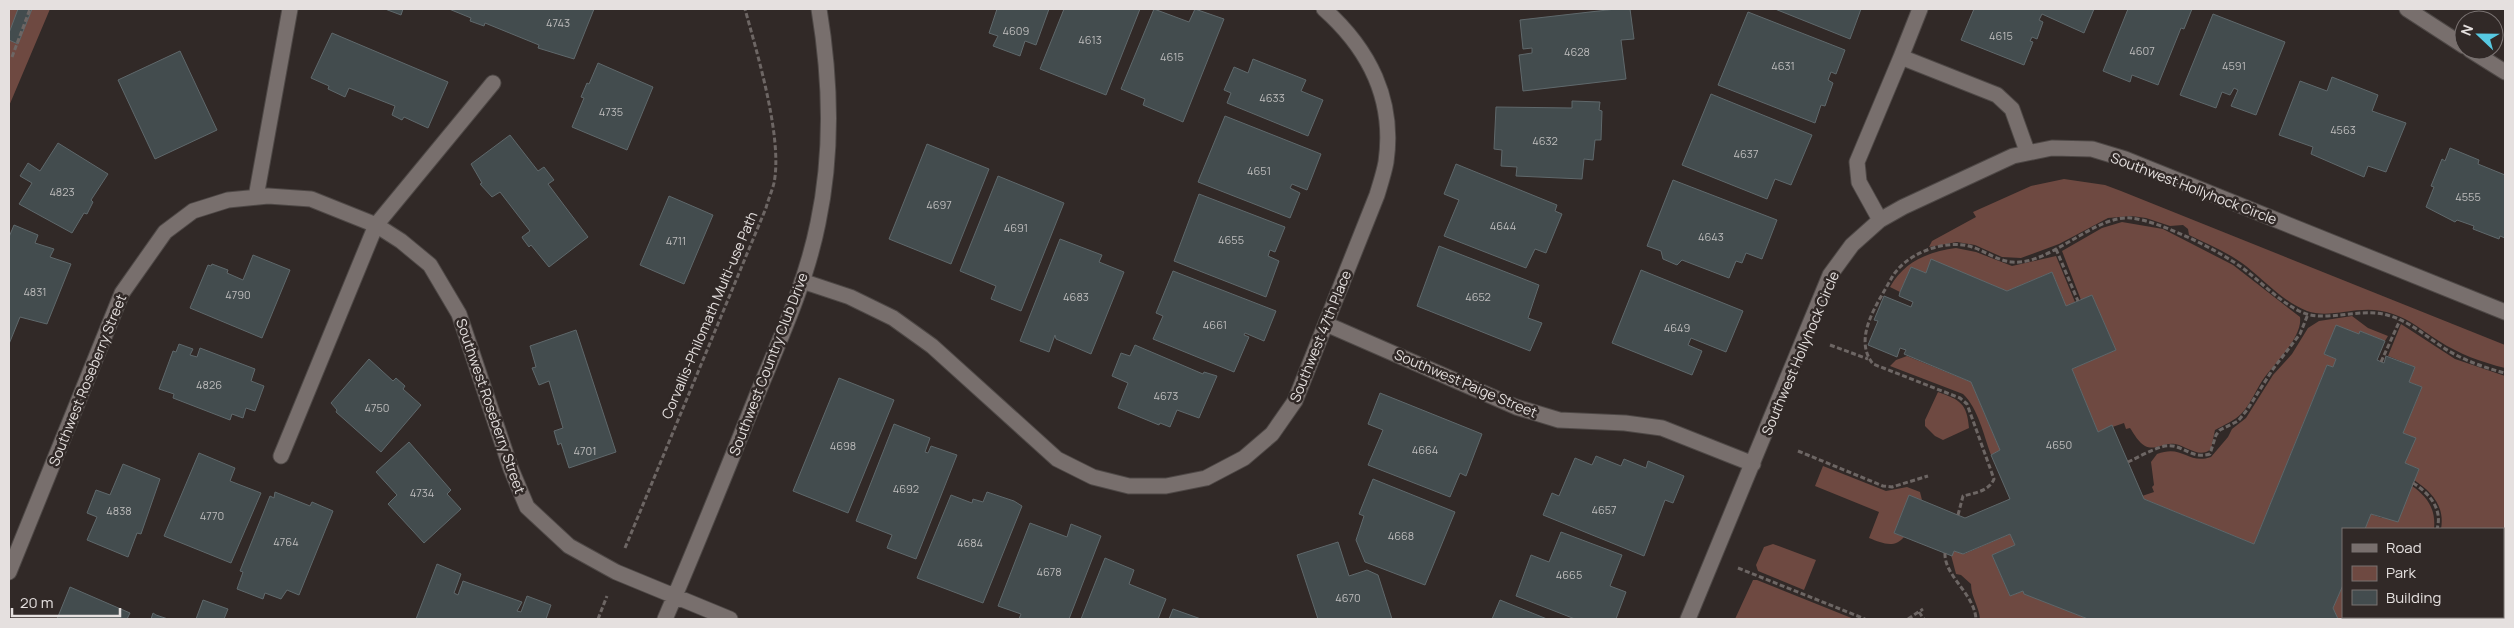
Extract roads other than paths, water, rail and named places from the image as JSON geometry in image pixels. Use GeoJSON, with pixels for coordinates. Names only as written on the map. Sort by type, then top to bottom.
{"type":"FeatureCollection","features":[{"type":"Feature","properties":{"kind":"street"},"geometry":{"type":"LineString","coordinates":[[256,197],[290,9]]}},
{"type":"Feature","properties":{"kind":"street","name":"Southwest Country Club Drive"},"geometry":{"type":"LineString","coordinates":[[665,619],[802,281],[818,224],[829,150],[830,101],[825,41],[819,9]]}},
{"type":"Feature","properties":{"kind":"street","name":"Southwest 47th Place"},"geometry":{"type":"LineString","coordinates":[[802,281],[850,297],[893,318],[932,346],[1058,458],[1093,477],[1129,486],[1166,486],[1206,478],[1244,458],[1272,434],[1295,401],[1377,195],[1386,162],[1387,126],[1381,92],[1367,58],[1345,28],[1324,9]]}},
{"type":"Feature","properties":{"kind":"street"},"geometry":{"type":"LineString","coordinates":[[1880,220],[1859,182],[1857,162],[1920,9]]}},
{"type":"Feature","properties":{"kind":"street"},"geometry":{"type":"LineString","coordinates":[[2407,9],[2454,40]]}},
{"type":"Feature","properties":{"kind":"street"},"geometry":{"type":"LineString","coordinates":[[1900,56],[1997,95],[2012,109],[2027,151]]}},
{"type":"Feature","properties":{"kind":"street"},"geometry":{"type":"LineString","coordinates":[[2486,60],[2505,72]]}},
{"type":"Feature","properties":{"kind":"street"},"geometry":{"type":"LineString","coordinates":[[281,456],[376,225],[493,83]]}},
{"type":"Feature","properties":{"kind":"street","name":"Southwest Hollyhock Circle"},"geometry":{"type":"LineString","coordinates":[[1688,619],[1830,275],[1852,245],[1880,220],[1904,206],[2027,151],[2052,148],[2092,149],[2125,159],[2505,312]]}},
{"type":"Feature","properties":{"kind":"street","name":"Southwest Roseberry Street"},"geometry":{"type":"LineString","coordinates":[[9,572],[122,293],[146,256],[165,232],[193,211],[228,200],[256,197],[311,199],[376,225],[401,241],[430,265],[459,314],[508,460],[527,507],[569,546],[616,572],[730,619]]}},
{"type":"Feature","properties":{"kind":"street","name":"Southwest Paige Street"},"geometry":{"type":"LineString","coordinates":[[1326,324],[1516,407],[1558,420],[1625,423],[1662,428],[1753,464]]}}]}
